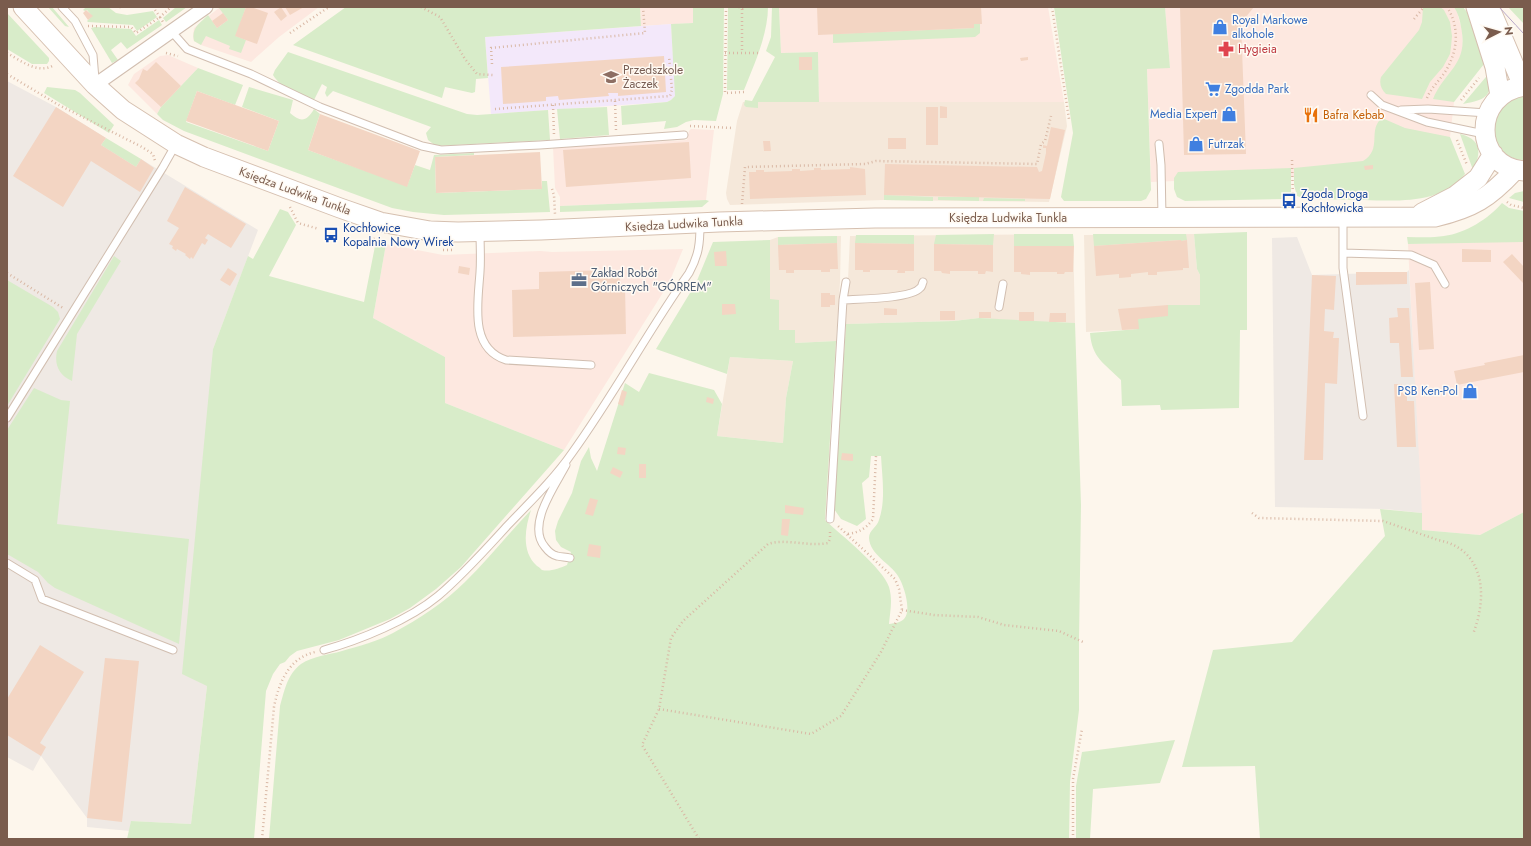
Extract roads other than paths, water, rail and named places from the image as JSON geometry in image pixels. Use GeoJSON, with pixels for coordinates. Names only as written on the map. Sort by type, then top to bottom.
{"type":"FeatureCollection","features":[{"type":"Feature","properties":{"kind":"street","name":"Księdza Ludwika Tunkla"},"geometry":{"type":"LineString","coordinates":[[23,7],[95,85],[123,110],[176,144],[210,159],[380,222],[430,231],[480,232],[886,217],[1435,217],[1459,212],[1482,200],[1520,171]]}},
{"type":"Feature","properties":{"kind":"street"},"geometry":{"type":"LineString","coordinates":[[95,85],[206,7]]}},
{"type":"Feature","properties":{"kind":"street"},"geometry":{"type":"LineString","coordinates":[[1476,7],[1495,67],[1500,96]]}},
{"type":"Feature","properties":{"kind":"street"},"geometry":{"type":"LineString","coordinates":[[1486,7],[1492,13],[1524,86],[1511,89],[1492,103],[1487,113],[1484,134],[1487,145],[1499,161],[1520,171]]}},
{"type":"Feature","properties":{"kind":"street","name":"Księdza Ludwika Tunkla"},"geometry":{"type":"LineString","coordinates":[[1414,218],[1461,192],[1478,178],[1493,154]]}},
{"type":"Feature","properties":{"kind":"lane"},"geometry":{"type":"LineString","coordinates":[[62,7],[75,21],[93,55],[95,85]]}},
{"type":"Feature","properties":{"kind":"lane"},"geometry":{"type":"LineString","coordinates":[[172,32],[187,49],[251,74],[320,106],[422,146],[441,150],[540,146],[684,135]]}},
{"type":"Feature","properties":{"kind":"lane"},"geometry":{"type":"LineString","coordinates":[[1371,95],[1382,105],[1427,122],[1484,134]]}},
{"type":"Feature","properties":{"kind":"lane"},"geometry":{"type":"LineString","coordinates":[[1397,110],[1487,113]]}},
{"type":"Feature","properties":{"kind":"lane"},"geometry":{"type":"LineString","coordinates":[[7,418],[176,144]]}},
{"type":"Feature","properties":{"kind":"lane"},"geometry":{"type":"LineString","coordinates":[[1159,144],[1162,218]]}},
{"type":"Feature","properties":{"kind":"lane"},"geometry":{"type":"LineString","coordinates":[[1343,218],[1343,268],[1363,416]]}},
{"type":"Feature","properties":{"kind":"lane"},"geometry":{"type":"LineString","coordinates":[[570,558],[556,556],[548,551],[541,542],[538,528],[541,513],[572,454],[696,261],[699,250],[700,223]]}},
{"type":"Feature","properties":{"kind":"lane"},"geometry":{"type":"LineString","coordinates":[[480,232],[480,272],[477,307],[479,327],[489,351],[497,357],[506,360],[590,364]]}},
{"type":"Feature","properties":{"kind":"lane"},"geometry":{"type":"LineString","coordinates":[[1343,253],[1412,255],[1434,265],[1445,284]]}},
{"type":"Feature","properties":{"kind":"lane"},"geometry":{"type":"LineString","coordinates":[[830,519],[843,300],[846,282]]}},
{"type":"Feature","properties":{"kind":"lane"},"geometry":{"type":"LineString","coordinates":[[843,300],[888,297],[914,292],[920,288],[923,282]]}},
{"type":"Feature","properties":{"kind":"lane"},"geometry":{"type":"LineString","coordinates":[[999,307],[1003,284]]}},
{"type":"Feature","properties":{"kind":"lane"},"geometry":{"type":"LineString","coordinates":[[324,650],[344,644],[382,628],[408,615],[436,597],[462,574],[527,506],[572,454]]}},
{"type":"Feature","properties":{"kind":"lane"},"geometry":{"type":"LineString","coordinates":[[7,562],[35,580],[42,599],[173,650]]}},
{"type":"Feature","properties":{"kind":"tram line"},"geometry":{"type":"LineString","coordinates":[[1499,7],[1524,34]]}},
{"type":"Feature","properties":{"kind":"place","name":"Royal Markowe alkohole"},"geometry":{"type":"Point","coordinates":[1220,27]}},
{"type":"Feature","properties":{"kind":"place","name":"Hygieia"},"geometry":{"type":"Point","coordinates":[1226,49]}},
{"type":"Feature","properties":{"kind":"place","name":"Przedszkole Żaczek"},"geometry":{"type":"Point","coordinates":[611,77]}},
{"type":"Feature","properties":{"kind":"place","name":"Zgodda Park"},"geometry":{"type":"Point","coordinates":[1213,89]}},
{"type":"Feature","properties":{"kind":"place","name":"Media Expert"},"geometry":{"type":"Point","coordinates":[1229,114]}},
{"type":"Feature","properties":{"kind":"place","name":"Bafra Kebab"},"geometry":{"type":"Point","coordinates":[1311,115]}},
{"type":"Feature","properties":{"kind":"place","name":"Futrzak"},"geometry":{"type":"Point","coordinates":[1196,144]}},
{"type":"Feature","properties":{"kind":"place","name":"Zgoda Droga Kochłowicka"},"geometry":{"type":"Point","coordinates":[1289,201]}},
{"type":"Feature","properties":{"kind":"place","name":"Kochłowice Kopalnia Nowy Wirek"},"geometry":{"type":"Point","coordinates":[331,235]}},
{"type":"Feature","properties":{"kind":"place","name":"Zakład Robót Górniczych \"GÓRREM\""},"geometry":{"type":"Point","coordinates":[579,280]}},
{"type":"Feature","properties":{"kind":"place","name":"PSB Ken-Pol"},"geometry":{"type":"Point","coordinates":[1470,391]}}]}
